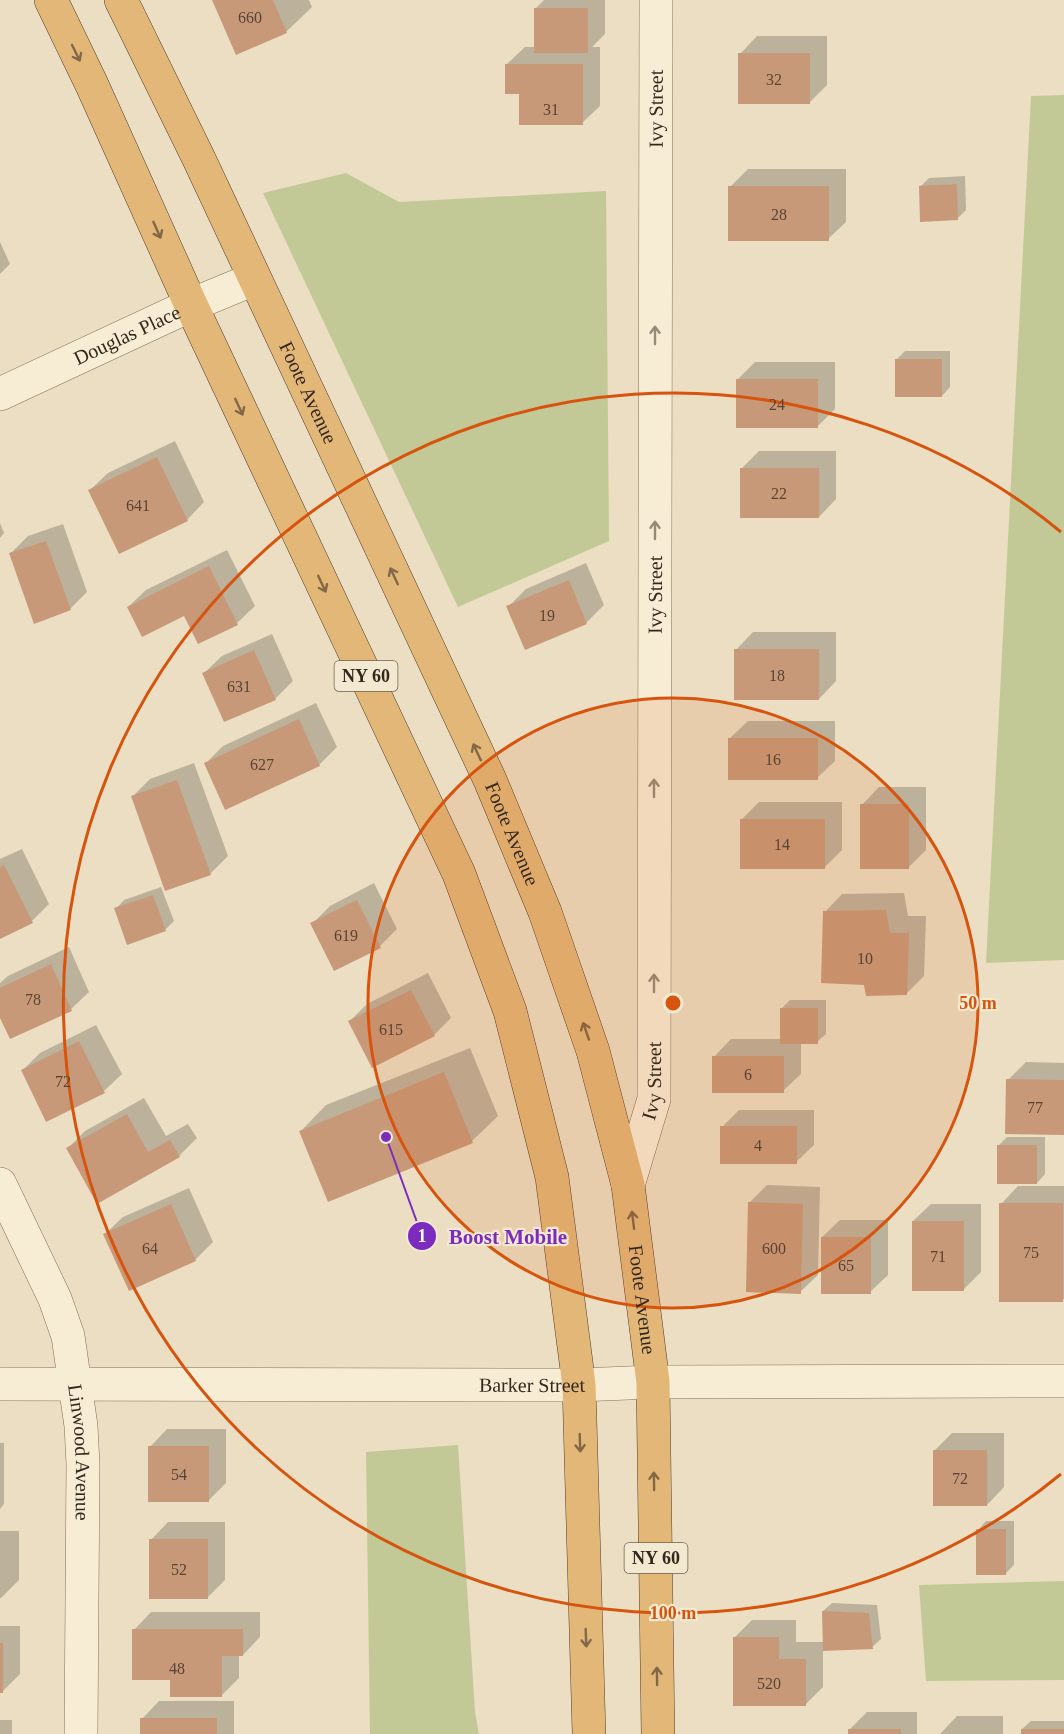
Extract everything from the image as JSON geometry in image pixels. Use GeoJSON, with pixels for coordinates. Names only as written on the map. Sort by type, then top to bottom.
{"type":"FeatureCollection","features":[{"type":"Feature","properties":{"kind":"highway","name":"NY 60"},"geometry":{"type":"LineString","coordinates":[[51,0],[92,85],[191,305],[459,874],[510,1011],[552,1177],[579,1384],[589,1734]]}},
{"type":"Feature","properties":{"kind":"highway","name":"Foote Avenue"},"geometry":{"type":"LineString","coordinates":[[121,0],[199,159],[490,780],[536,890],[593,1051],[628,1185],[653,1382],[658,1734]]}},
{"type":"Feature","properties":{"kind":"street","name":"Ivy Street"},"geometry":{"type":"LineString","coordinates":[[628,1185],[654,1099],[656,0]]}},
{"type":"Feature","properties":{"kind":"street","name":"Douglas Place"},"geometry":{"type":"LineString","coordinates":[[0,394],[191,305],[254,279]]}},
{"type":"Feature","properties":{"kind":"street","name":"Linwood Avenue"},"geometry":{"type":"LineString","coordinates":[[0,1184],[56,1299],[68,1336],[76,1384],[83,1464],[81,1734]]}},
{"type":"Feature","properties":{"kind":"street","name":"Barker Street"},"geometry":{"type":"LineString","coordinates":[[0,1384],[1064,1381]]}},
{"type":"Feature","properties":{"kind":"green space"},"geometry":{"type":"Polygon","coordinates":[[[1064,95],[1064,960],[986,963],[1031,96],[1064,95]]]}},
{"type":"Feature","properties":{"kind":"green space"},"geometry":{"type":"Polygon","coordinates":[[[346,173],[399,202],[606,191],[609,541],[458,607],[263,193],[346,173]]]}},
{"type":"Feature","properties":{"kind":"green space"},"geometry":{"type":"Polygon","coordinates":[[[458,1445],[475,1712],[479,1734],[370,1734],[366,1452],[458,1445]]]}},
{"type":"Feature","properties":{"kind":"green space"},"geometry":{"type":"Polygon","coordinates":[[[1064,1581],[1064,1680],[926,1681],[919,1585],[1064,1581]]]}},
{"type":"Feature","properties":{"kind":"building"},"geometry":{"type":"Polygon","coordinates":[[[212,0],[273,0],[287,33],[236,55],[212,0]]]}},
{"type":"Feature","properties":{"kind":"building"},"geometry":{"type":"Polygon","coordinates":[[[534,8],[588,8],[588,53],[534,53],[534,8]]]}},
{"type":"Feature","properties":{"kind":"building"},"geometry":{"type":"Polygon","coordinates":[[[738,53],[810,53],[810,104],[738,104],[738,53]]]}},
{"type":"Feature","properties":{"kind":"building"},"geometry":{"type":"Polygon","coordinates":[[[505,64],[583,64],[583,125],[519,125],[519,94],[505,94],[505,64]]]}},
{"type":"Feature","properties":{"kind":"building"},"geometry":{"type":"Polygon","coordinates":[[[957,184],[958,220],[920,222],[919,186],[957,184]]]}},
{"type":"Feature","properties":{"kind":"building"},"geometry":{"type":"Polygon","coordinates":[[[728,186],[829,186],[829,241],[728,241],[728,186]]]}},
{"type":"Feature","properties":{"kind":"building"},"geometry":{"type":"Polygon","coordinates":[[[895,359],[942,359],[942,397],[895,397],[895,359]]]}},
{"type":"Feature","properties":{"kind":"building"},"geometry":{"type":"Polygon","coordinates":[[[736,379],[818,379],[818,428],[736,428],[736,379]]]}},
{"type":"Feature","properties":{"kind":"building"},"geometry":{"type":"Polygon","coordinates":[[[157,457],[188,521],[119,554],[88,490],[157,457]]]}},
{"type":"Feature","properties":{"kind":"building"},"geometry":{"type":"Polygon","coordinates":[[[740,468],[819,468],[819,518],[740,518],[740,468]]]}},
{"type":"Feature","properties":{"kind":"building"},"geometry":{"type":"Polygon","coordinates":[[[46,541],[71,610],[34,624],[9,553],[46,541]]]}},
{"type":"Feature","properties":{"kind":"building"},"geometry":{"type":"Polygon","coordinates":[[[209,566],[238,625],[198,644],[184,616],[142,637],[127,607],[209,566]]]}},
{"type":"Feature","properties":{"kind":"building"},"geometry":{"type":"Polygon","coordinates":[[[569,580],[587,624],[525,650],[506,606],[569,580]]]}},
{"type":"Feature","properties":{"kind":"building"},"geometry":{"type":"Polygon","coordinates":[[[734,649],[819,649],[819,700],[734,700],[734,649]]]}},
{"type":"Feature","properties":{"kind":"building"},"geometry":{"type":"Polygon","coordinates":[[[254,650],[276,700],[224,722],[202,673],[254,650]]]}},
{"type":"Feature","properties":{"kind":"building"},"geometry":{"type":"Polygon","coordinates":[[[299,719],[320,766],[225,810],[204,763],[299,719]]]}},
{"type":"Feature","properties":{"kind":"building"},"geometry":{"type":"Polygon","coordinates":[[[728,738],[818,738],[818,780],[728,780],[728,738]]]}},
{"type":"Feature","properties":{"kind":"building"},"geometry":{"type":"Polygon","coordinates":[[[177,780],[211,875],[165,891],[131,796],[177,780]]]}},
{"type":"Feature","properties":{"kind":"building"},"geometry":{"type":"Polygon","coordinates":[[[860,804],[909,804],[909,869],[860,869],[860,804]]]}},
{"type":"Feature","properties":{"kind":"building"},"geometry":{"type":"Polygon","coordinates":[[[740,819],[825,819],[825,869],[740,869],[740,819]]]}},
{"type":"Feature","properties":{"kind":"building"},"geometry":{"type":"Polygon","coordinates":[[[4,865],[33,923],[0,939],[0,867],[4,865]]]}},
{"type":"Feature","properties":{"kind":"building"},"geometry":{"type":"Polygon","coordinates":[[[153,895],[166,931],[127,945],[114,908],[153,895]]]}},
{"type":"Feature","properties":{"kind":"building"},"geometry":{"type":"Polygon","coordinates":[[[357,900],[381,948],[334,971],[310,923],[357,900]]]}},
{"type":"Feature","properties":{"kind":"building"},"geometry":{"type":"Polygon","coordinates":[[[886,910],[890,933],[909,933],[907,995],[866,996],[864,985],[821,983],[823,911],[886,910]]]}},
{"type":"Feature","properties":{"kind":"building"},"geometry":{"type":"Polygon","coordinates":[[[51,964],[72,1011],[10,1039],[0,1018],[0,988],[51,964]]]}},
{"type":"Feature","properties":{"kind":"building"},"geometry":{"type":"Polygon","coordinates":[[[411,990],[435,1036],[372,1068],[348,1021],[411,990]]]}},
{"type":"Feature","properties":{"kind":"building"},"geometry":{"type":"Polygon","coordinates":[[[780,1008],[818,1008],[818,1044],[780,1044],[780,1008]]]}},
{"type":"Feature","properties":{"kind":"building"},"geometry":{"type":"Polygon","coordinates":[[[79,1041],[105,1093],[46,1122],[21,1070],[79,1041]]]}},
{"type":"Feature","properties":{"kind":"building"},"geometry":{"type":"Polygon","coordinates":[[[712,1056],[784,1056],[784,1093],[712,1093],[712,1056]]]}},
{"type":"Feature","properties":{"kind":"building"},"geometry":{"type":"Polygon","coordinates":[[[444,1072],[473,1143],[328,1202],[299,1131],[444,1072]]]}},
{"type":"Feature","properties":{"kind":"building"},"geometry":{"type":"Polygon","coordinates":[[[1006,1079],[1064,1080],[1064,1135],[1005,1134],[1006,1079]]]}},
{"type":"Feature","properties":{"kind":"building"},"geometry":{"type":"Polygon","coordinates":[[[127,1114],[148,1152],[170,1140],[180,1157],[97,1204],[66,1148],[127,1114]]]}},
{"type":"Feature","properties":{"kind":"building"},"geometry":{"type":"Polygon","coordinates":[[[720,1126],[797,1126],[797,1164],[720,1164],[720,1126]]]}},
{"type":"Feature","properties":{"kind":"building"},"geometry":{"type":"Polygon","coordinates":[[[997,1145],[1037,1145],[1037,1184],[997,1184],[997,1145]]]}},
{"type":"Feature","properties":{"kind":"building"},"geometry":{"type":"Polygon","coordinates":[[[748,1202],[803,1204],[801,1294],[746,1292],[748,1202]]]}},
{"type":"Feature","properties":{"kind":"building"},"geometry":{"type":"Polygon","coordinates":[[[999,1203],[1063,1203],[1063,1302],[999,1302],[999,1203]]]}},
{"type":"Feature","properties":{"kind":"building"},"geometry":{"type":"Polygon","coordinates":[[[171,1204],[196,1261],[129,1291],[103,1234],[171,1204]]]}},
{"type":"Feature","properties":{"kind":"building"},"geometry":{"type":"Polygon","coordinates":[[[912,1221],[964,1221],[964,1291],[912,1291],[912,1221]]]}},
{"type":"Feature","properties":{"kind":"building"},"geometry":{"type":"Polygon","coordinates":[[[821,1237],[871,1237],[871,1294],[821,1294],[821,1237]]]}},
{"type":"Feature","properties":{"kind":"building"},"geometry":{"type":"Polygon","coordinates":[[[148,1446],[209,1446],[209,1502],[148,1502],[148,1446]]]}},
{"type":"Feature","properties":{"kind":"building"},"geometry":{"type":"Polygon","coordinates":[[[933,1450],[987,1450],[987,1506],[933,1506],[933,1450]]]}},
{"type":"Feature","properties":{"kind":"building"},"geometry":{"type":"Polygon","coordinates":[[[976,1529],[1006,1529],[1006,1575],[976,1575],[976,1529]]]}},
{"type":"Feature","properties":{"kind":"building"},"geometry":{"type":"Polygon","coordinates":[[[149,1539],[208,1539],[208,1599],[149,1599],[149,1539]]]}},
{"type":"Feature","properties":{"kind":"building"},"geometry":{"type":"Polygon","coordinates":[[[822,1611],[869,1613],[873,1649],[823,1651],[822,1611]]]}},
{"type":"Feature","properties":{"kind":"building"},"geometry":{"type":"Polygon","coordinates":[[[132,1629],[243,1629],[243,1656],[222,1656],[222,1697],[170,1697],[170,1680],[132,1680],[132,1629]]]}},
{"type":"Feature","properties":{"kind":"building"},"geometry":{"type":"Polygon","coordinates":[[[733,1637],[779,1637],[779,1659],[806,1659],[806,1706],[733,1706],[733,1637]]]}},
{"type":"Feature","properties":{"kind":"building"},"geometry":{"type":"Polygon","coordinates":[[[0,1643],[3,1643],[3,1693],[0,1693],[0,1643]]]}},
{"type":"Feature","properties":{"kind":"building"},"geometry":{"type":"Polygon","coordinates":[[[140,1718],[217,1718],[217,1734],[140,1734],[140,1718]]]}},
{"type":"Feature","properties":{"kind":"building"},"geometry":{"type":"Polygon","coordinates":[[[848,1729],[901,1729],[901,1734],[848,1734],[848,1729]]]}},
{"type":"Feature","properties":{"kind":"building"},"geometry":{"type":"Polygon","coordinates":[[[1021,1729],[1064,1729],[1064,1734],[1021,1734],[1021,1729]]]}},
{"type":"Feature","properties":{"kind":"place","name":"Boost Mobile"},"geometry":{"type":"Point","coordinates":[386,1137]}}]}
